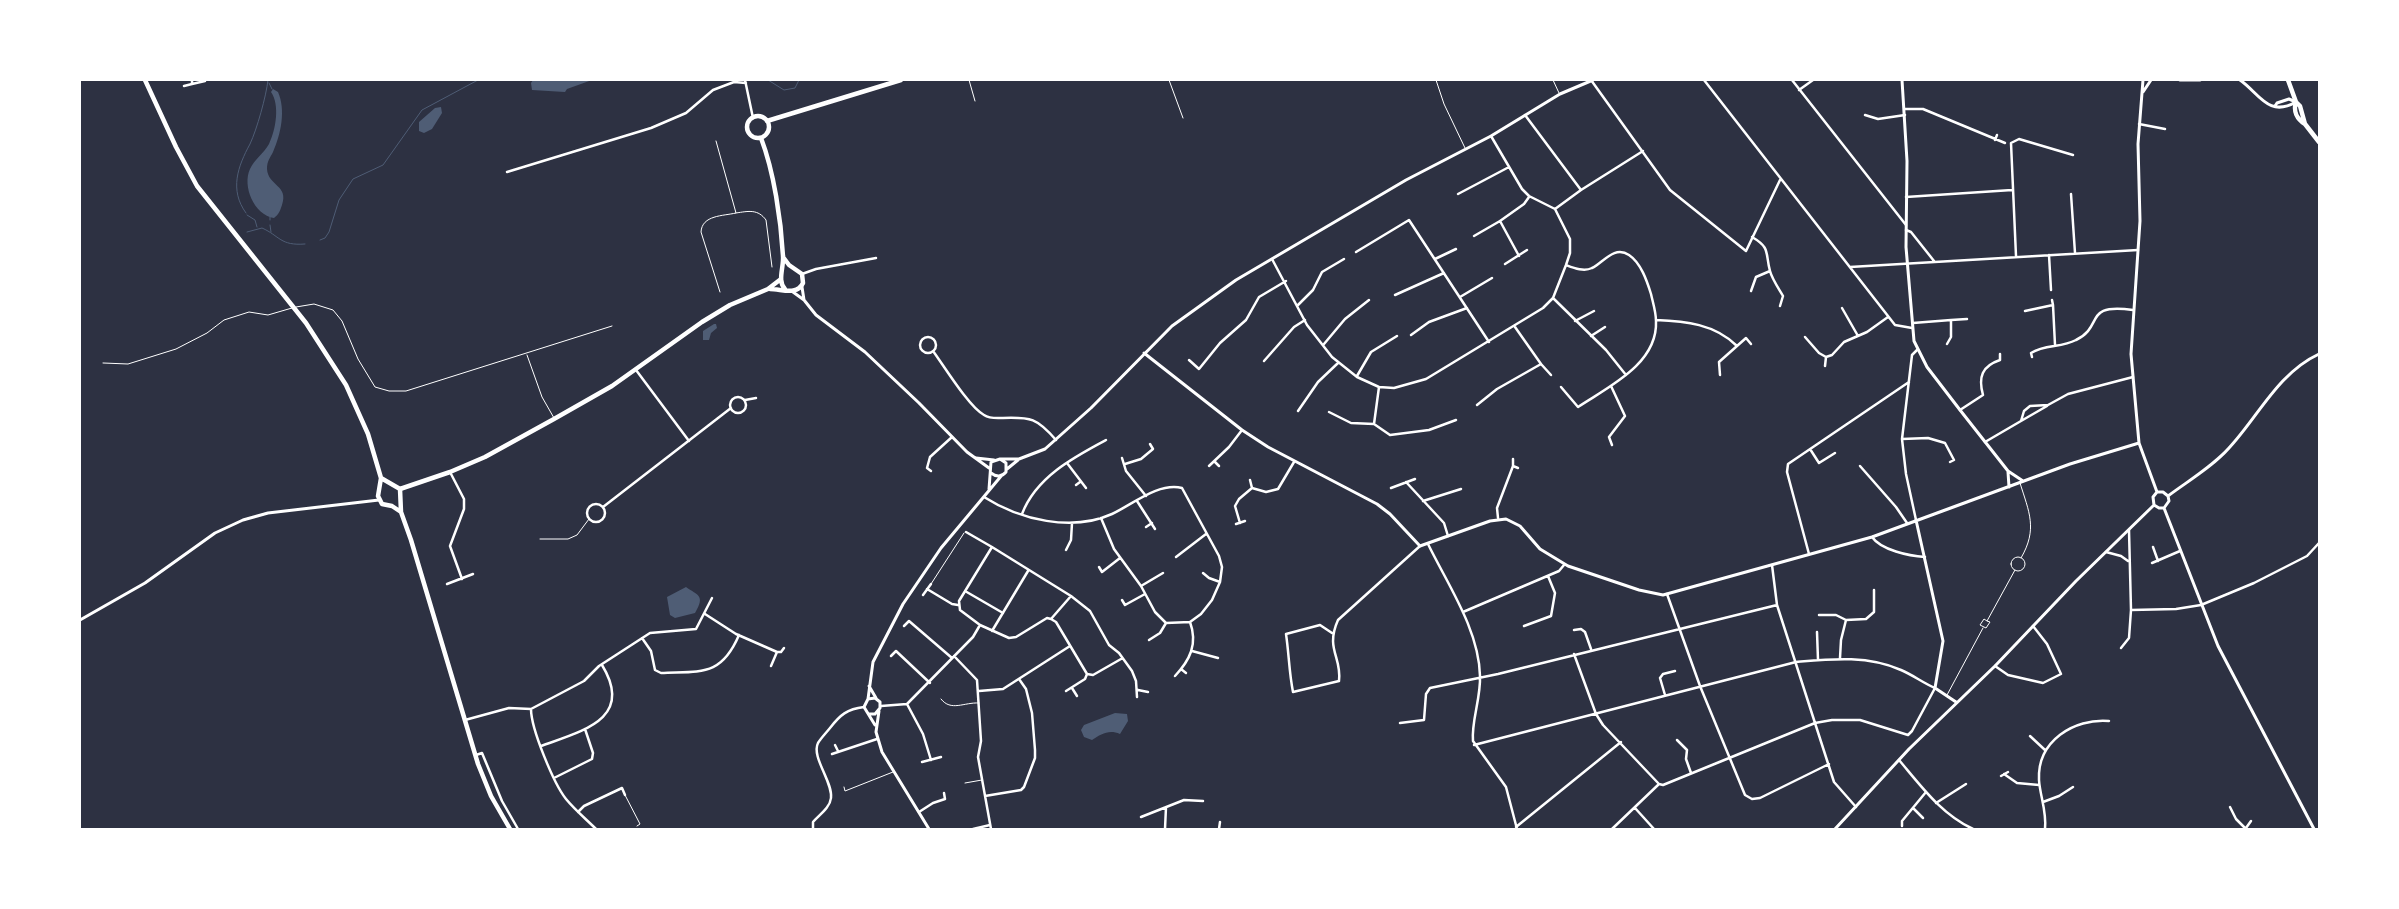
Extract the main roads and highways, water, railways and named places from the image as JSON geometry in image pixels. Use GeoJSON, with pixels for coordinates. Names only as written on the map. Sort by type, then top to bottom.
{"type":"FeatureCollection","features":[{"type":"Feature","properties":{"kind":"main road"},"geometry":{"type":"LineString","coordinates":[[145,80],[192,177],[299,314],[337,370],[352,397],[368,434],[381,478],[379,500],[386,506],[392,506],[401,512]]}},
{"type":"Feature","properties":{"kind":"main road"},"geometry":{"type":"LineString","coordinates":[[766,121],[901,80]]}},
{"type":"Feature","properties":{"kind":"main road"},"geometry":{"type":"LineString","coordinates":[[2288,80],[2296,102],[2300,106],[2305,124],[2319,142]]}},
{"type":"Feature","properties":{"kind":"main road"},"geometry":{"type":"LineString","coordinates":[[760,117],[766,121],[768,131],[761,138],[753,137],[748,132],[748,123],[753,118],[760,117]]}},
{"type":"Feature","properties":{"kind":"main road"},"geometry":{"type":"LineString","coordinates":[[381,478],[400,489],[450,472],[485,457],[554,419],[636,370],[722,310],[768,289],[781,279],[783,274],[783,257],[768,162],[761,138]]}},
{"type":"Feature","properties":{"kind":"main road"},"geometry":{"type":"LineString","coordinates":[[768,289],[785,289],[793,292],[802,287],[804,279],[802,274],[793,269],[783,257]]}},
{"type":"Feature","properties":{"kind":"main road"},"geometry":{"type":"LineString","coordinates":[[783,274],[793,269]]}},
{"type":"Feature","properties":{"kind":"main road"},"geometry":{"type":"LineString","coordinates":[[781,279],[785,289]]}},
{"type":"Feature","properties":{"kind":"main road"},"geometry":{"type":"LineString","coordinates":[[380,489],[390,483]]}},
{"type":"Feature","properties":{"kind":"main road"},"geometry":{"type":"LineString","coordinates":[[400,489],[401,512],[464,721],[491,796],[510,829]]}},
{"type":"Feature","properties":{"kind":"main road"},"geometry":{"type":"LineString","coordinates":[[392,506],[400,500]]}},
{"type":"Feature","properties":{"kind":"water"},"geometry":{"type":"Polygon","coordinates":[[[533,80],[592,80],[567,89],[565,92],[532,90],[531,83],[533,80]]]}},
{"type":"Feature","properties":{"kind":"water"},"geometry":{"type":"Polygon","coordinates":[[[273,89],[278,92],[282,106],[282,122],[267,169],[268,175],[283,193],[280,211],[274,218],[267,216],[256,206],[249,191],[248,183],[250,169],[269,144],[274,131],[276,110],[274,97],[271,92],[273,89]]]}},
{"type":"Feature","properties":{"kind":"water"},"geometry":{"type":"Polygon","coordinates":[[[441,107],[442,113],[432,129],[424,133],[419,131],[419,122],[435,108],[441,107]]]}},
{"type":"Feature","properties":{"kind":"water"},"geometry":{"type":"Polygon","coordinates":[[[716,324],[717,328],[711,333],[709,340],[703,340],[703,331],[716,324]]]}},
{"type":"Feature","properties":{"kind":"water"},"geometry":{"type":"Polygon","coordinates":[[[686,587],[699,596],[700,602],[695,613],[675,618],[670,615],[667,597],[686,587]]]}},
{"type":"Feature","properties":{"kind":"water"},"geometry":{"type":"Polygon","coordinates":[[[1115,713],[1127,714],[1128,721],[1120,734],[1109,732],[1092,740],[1084,737],[1081,730],[1084,725],[1115,713]]]}},
{"type":"Feature","properties":{"kind":"waterway"},"geometry":{"type":"LineString","coordinates":[[246,213],[238,196],[237,178],[242,161],[253,138],[268,80]]}},
{"type":"Feature","properties":{"kind":"waterway"},"geometry":{"type":"LineString","coordinates":[[320,240],[325,238],[329,232],[339,200],[353,179],[383,165],[422,110],[478,80]]}},
{"type":"Feature","properties":{"kind":"waterway"},"geometry":{"type":"LineString","coordinates":[[768,80],[784,90],[795,88],[799,80]]}},
{"type":"Feature","properties":{"kind":"waterway"},"geometry":{"type":"LineString","coordinates":[[269,83],[272,89]]}},
{"type":"Feature","properties":{"kind":"waterway"},"geometry":{"type":"LineString","coordinates":[[247,215],[255,220],[257,227]]}},
{"type":"Feature","properties":{"kind":"waterway"},"geometry":{"type":"LineString","coordinates":[[270,225],[271,232]]}},
{"type":"Feature","properties":{"kind":"waterway"},"geometry":{"type":"LineString","coordinates":[[247,232],[262,228],[285,242],[305,244]]}}]}
